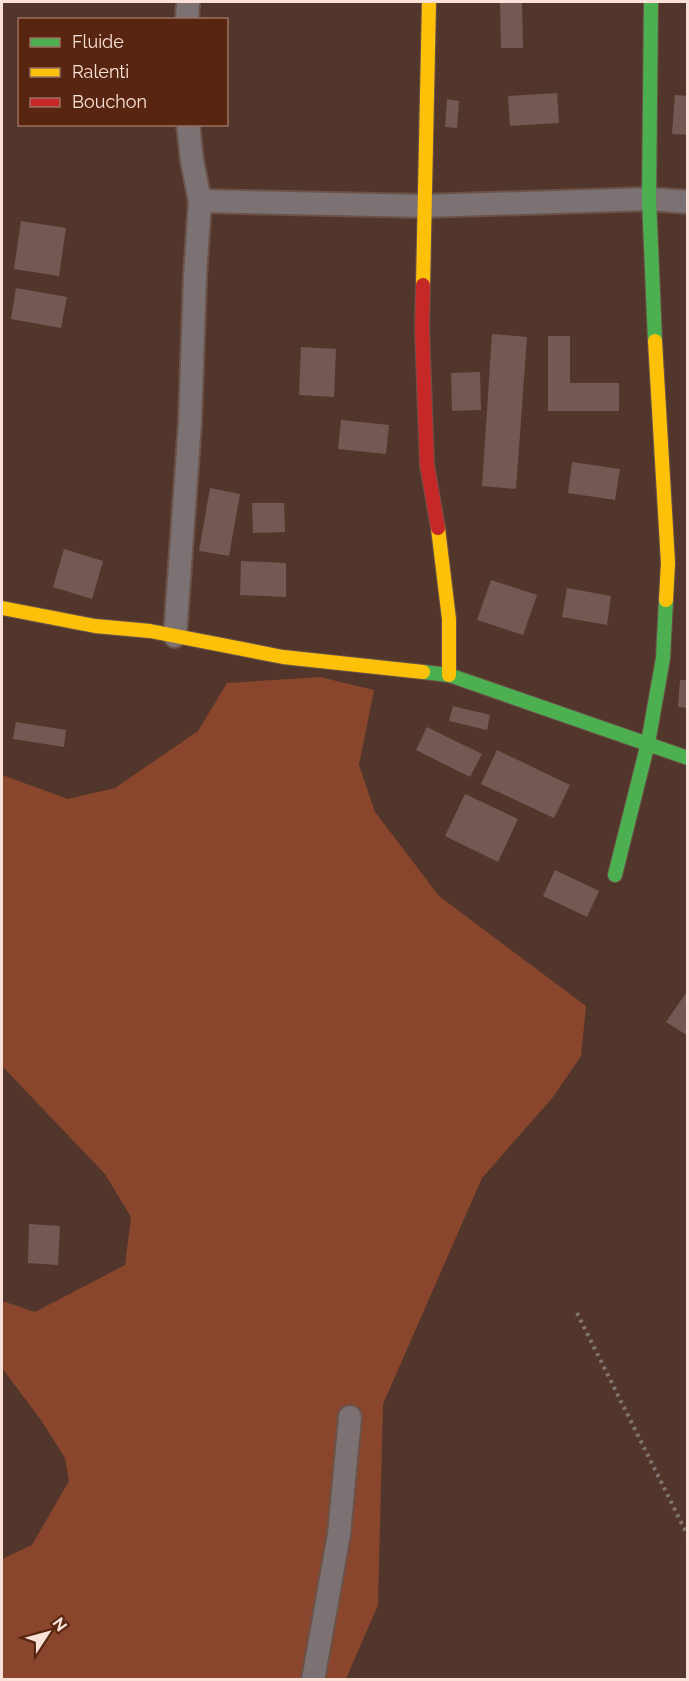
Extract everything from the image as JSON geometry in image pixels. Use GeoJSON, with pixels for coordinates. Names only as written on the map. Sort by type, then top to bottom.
{"type":"FeatureCollection","features":[{"type":"Feature","properties":{"kind":"street"},"geometry":{"type":"LineString","coordinates":[[187,18],[188,2]]}},
{"type":"Feature","properties":{"kind":"street"},"geometry":{"type":"LineString","coordinates":[[429,2],[422,328],[427,465],[441,547],[449,619],[449,675]]}},
{"type":"Feature","properties":{"kind":"street"},"geometry":{"type":"LineString","coordinates":[[615,875],[648,743],[663,658],[668,563],[658,413],[649,200],[651,2]]}},
{"type":"Feature","properties":{"kind":"street"},"geometry":{"type":"LineString","coordinates":[[175,636],[190,422],[200,201],[188,126]]}},
{"type":"Feature","properties":{"kind":"street"},"geometry":{"type":"LineString","coordinates":[[200,201],[424,206],[649,200],[687,202]]}},
{"type":"Feature","properties":{"kind":"street"},"geometry":{"type":"LineString","coordinates":[[2,608],[95,626],[175,636],[283,657],[449,675],[687,758]]}},
{"type":"Feature","properties":{"kind":"street"},"geometry":{"type":"LineString","coordinates":[[314,1680],[339,1534],[350,1417]]}},
{"type":"Feature","properties":{"kind":"path"},"geometry":{"type":"LineString","coordinates":[[577,1313],[687,1536]]}},
{"type":"Feature","properties":{"kind":"shaded area"},"geometry":{"type":"Polygon","coordinates":[[[320,677],[374,690],[359,765],[375,812],[439,896],[586,1006],[581,1056],[553,1097],[482,1178],[383,1404],[378,1605],[346,1679],[2,1679],[2,1559],[32,1545],[69,1481],[65,1458],[41,1420],[2,1368],[2,1301],[35,1312],[125,1265],[131,1217],[105,1174],[2,1066],[2,775],[68,799],[115,788],[198,731],[227,683],[320,677]]]}},
{"type":"Feature","properties":{"kind":"building"},"geometry":{"type":"Polygon","coordinates":[[[500,2],[522,2],[523,48],[501,48],[500,2]]]}},
{"type":"Feature","properties":{"kind":"building"},"geometry":{"type":"Polygon","coordinates":[[[557,93],[559,123],[510,126],[508,96],[557,93]]]}},
{"type":"Feature","properties":{"kind":"building"},"geometry":{"type":"Polygon","coordinates":[[[675,95],[688,96],[688,135],[672,134],[675,95]]]}},
{"type":"Feature","properties":{"kind":"building"},"geometry":{"type":"Polygon","coordinates":[[[447,99],[459,101],[457,128],[445,127],[447,99]]]}},
{"type":"Feature","properties":{"kind":"building"},"geometry":{"type":"Polygon","coordinates":[[[21,221],[66,228],[59,276],[14,269],[21,221]]]}},
{"type":"Feature","properties":{"kind":"building"},"geometry":{"type":"Polygon","coordinates":[[[16,288],[67,297],[61,328],[11,319],[16,288]]]}},
{"type":"Feature","properties":{"kind":"building"},"geometry":{"type":"Polygon","coordinates":[[[492,334],[527,337],[516,489],[482,486],[492,334]]]}},
{"type":"Feature","properties":{"kind":"building"},"geometry":{"type":"Polygon","coordinates":[[[548,336],[570,336],[570,383],[619,383],[619,411],[548,411],[548,336]]]}},
{"type":"Feature","properties":{"kind":"building"},"geometry":{"type":"Polygon","coordinates":[[[301,347],[336,349],[334,397],[299,395],[301,347]]]}},
{"type":"Feature","properties":{"kind":"building"},"geometry":{"type":"Polygon","coordinates":[[[480,372],[481,410],[452,411],[451,373],[480,372]]]}},
{"type":"Feature","properties":{"kind":"building"},"geometry":{"type":"Polygon","coordinates":[[[341,420],[389,425],[386,454],[338,449],[341,420]]]}},
{"type":"Feature","properties":{"kind":"building"},"geometry":{"type":"Polygon","coordinates":[[[572,462],[620,469],[615,500],[568,493],[572,462]]]}},
{"type":"Feature","properties":{"kind":"building"},"geometry":{"type":"Polygon","coordinates":[[[210,488],[240,494],[229,556],[199,551],[210,488]]]}},
{"type":"Feature","properties":{"kind":"building"},"geometry":{"type":"Polygon","coordinates":[[[252,503],[284,503],[285,532],[253,533],[252,503]]]}},
{"type":"Feature","properties":{"kind":"building"},"geometry":{"type":"Polygon","coordinates":[[[64,549],[103,561],[92,599],[53,587],[64,549]]]}},
{"type":"Feature","properties":{"kind":"building"},"geometry":{"type":"Polygon","coordinates":[[[241,561],[286,563],[286,597],[240,595],[241,561]]]}},
{"type":"Feature","properties":{"kind":"building"},"geometry":{"type":"Polygon","coordinates":[[[491,580],[537,595],[523,635],[477,620],[491,580]]]}},
{"type":"Feature","properties":{"kind":"building"},"geometry":{"type":"Polygon","coordinates":[[[567,588],[611,596],[607,625],[562,617],[567,588]]]}},
{"type":"Feature","properties":{"kind":"building"},"geometry":{"type":"Polygon","coordinates":[[[680,680],[688,680],[688,708],[678,707],[680,680]]]}},
{"type":"Feature","properties":{"kind":"building"},"geometry":{"type":"Polygon","coordinates":[[[453,706],[490,715],[487,730],[449,721],[453,706]]]}},
{"type":"Feature","properties":{"kind":"building"},"geometry":{"type":"Polygon","coordinates":[[[16,722],[66,730],[64,747],[13,739],[16,722]]]}},
{"type":"Feature","properties":{"kind":"building"},"geometry":{"type":"Polygon","coordinates":[[[427,727],[482,754],[470,777],[416,750],[427,727]]]}},
{"type":"Feature","properties":{"kind":"building"},"geometry":{"type":"Polygon","coordinates":[[[497,750],[570,785],[554,818],[481,784],[497,750]]]}},
{"type":"Feature","properties":{"kind":"building"},"geometry":{"type":"Polygon","coordinates":[[[465,794],[518,819],[498,862],[445,836],[465,794]]]}},
{"type":"Feature","properties":{"kind":"building"},"geometry":{"type":"Polygon","coordinates":[[[555,870],[599,891],[587,917],[543,896],[555,870]]]}},
{"type":"Feature","properties":{"kind":"building"},"geometry":{"type":"Polygon","coordinates":[[[688,990],[688,1036],[666,1022],[688,990]]]}},
{"type":"Feature","properties":{"kind":"building"},"geometry":{"type":"Polygon","coordinates":[[[29,1224],[60,1226],[58,1265],[28,1263],[29,1224]]]}},
{"type":"Feature","properties":{"kind":"traffic: fast"},"geometry":{"type":"LineString","coordinates":[[651,2],[649,199],[655,341]]}},
{"type":"Feature","properties":{"kind":"traffic: fast"},"geometry":{"type":"LineString","coordinates":[[615,875],[648,743],[663,658],[666,600]]}},
{"type":"Feature","properties":{"kind":"traffic: fast"},"geometry":{"type":"LineString","coordinates":[[423,672],[449,675],[688,758]]}},
{"type":"Feature","properties":{"kind":"traffic: slow"},"geometry":{"type":"LineString","coordinates":[[423,285],[429,2]]}},
{"type":"Feature","properties":{"kind":"traffic: slow"},"geometry":{"type":"LineString","coordinates":[[655,341],[668,563],[666,600]]}},
{"type":"Feature","properties":{"kind":"traffic: slow"},"geometry":{"type":"LineString","coordinates":[[438,528],[449,619],[449,675]]}},
{"type":"Feature","properties":{"kind":"traffic: slow"},"geometry":{"type":"LineString","coordinates":[[2,608],[95,626],[150,631],[283,657],[423,672]]}},
{"type":"Feature","properties":{"kind":"traffic: jam"},"geometry":{"type":"LineString","coordinates":[[423,285],[422,328],[427,465],[438,528]]}}]}
